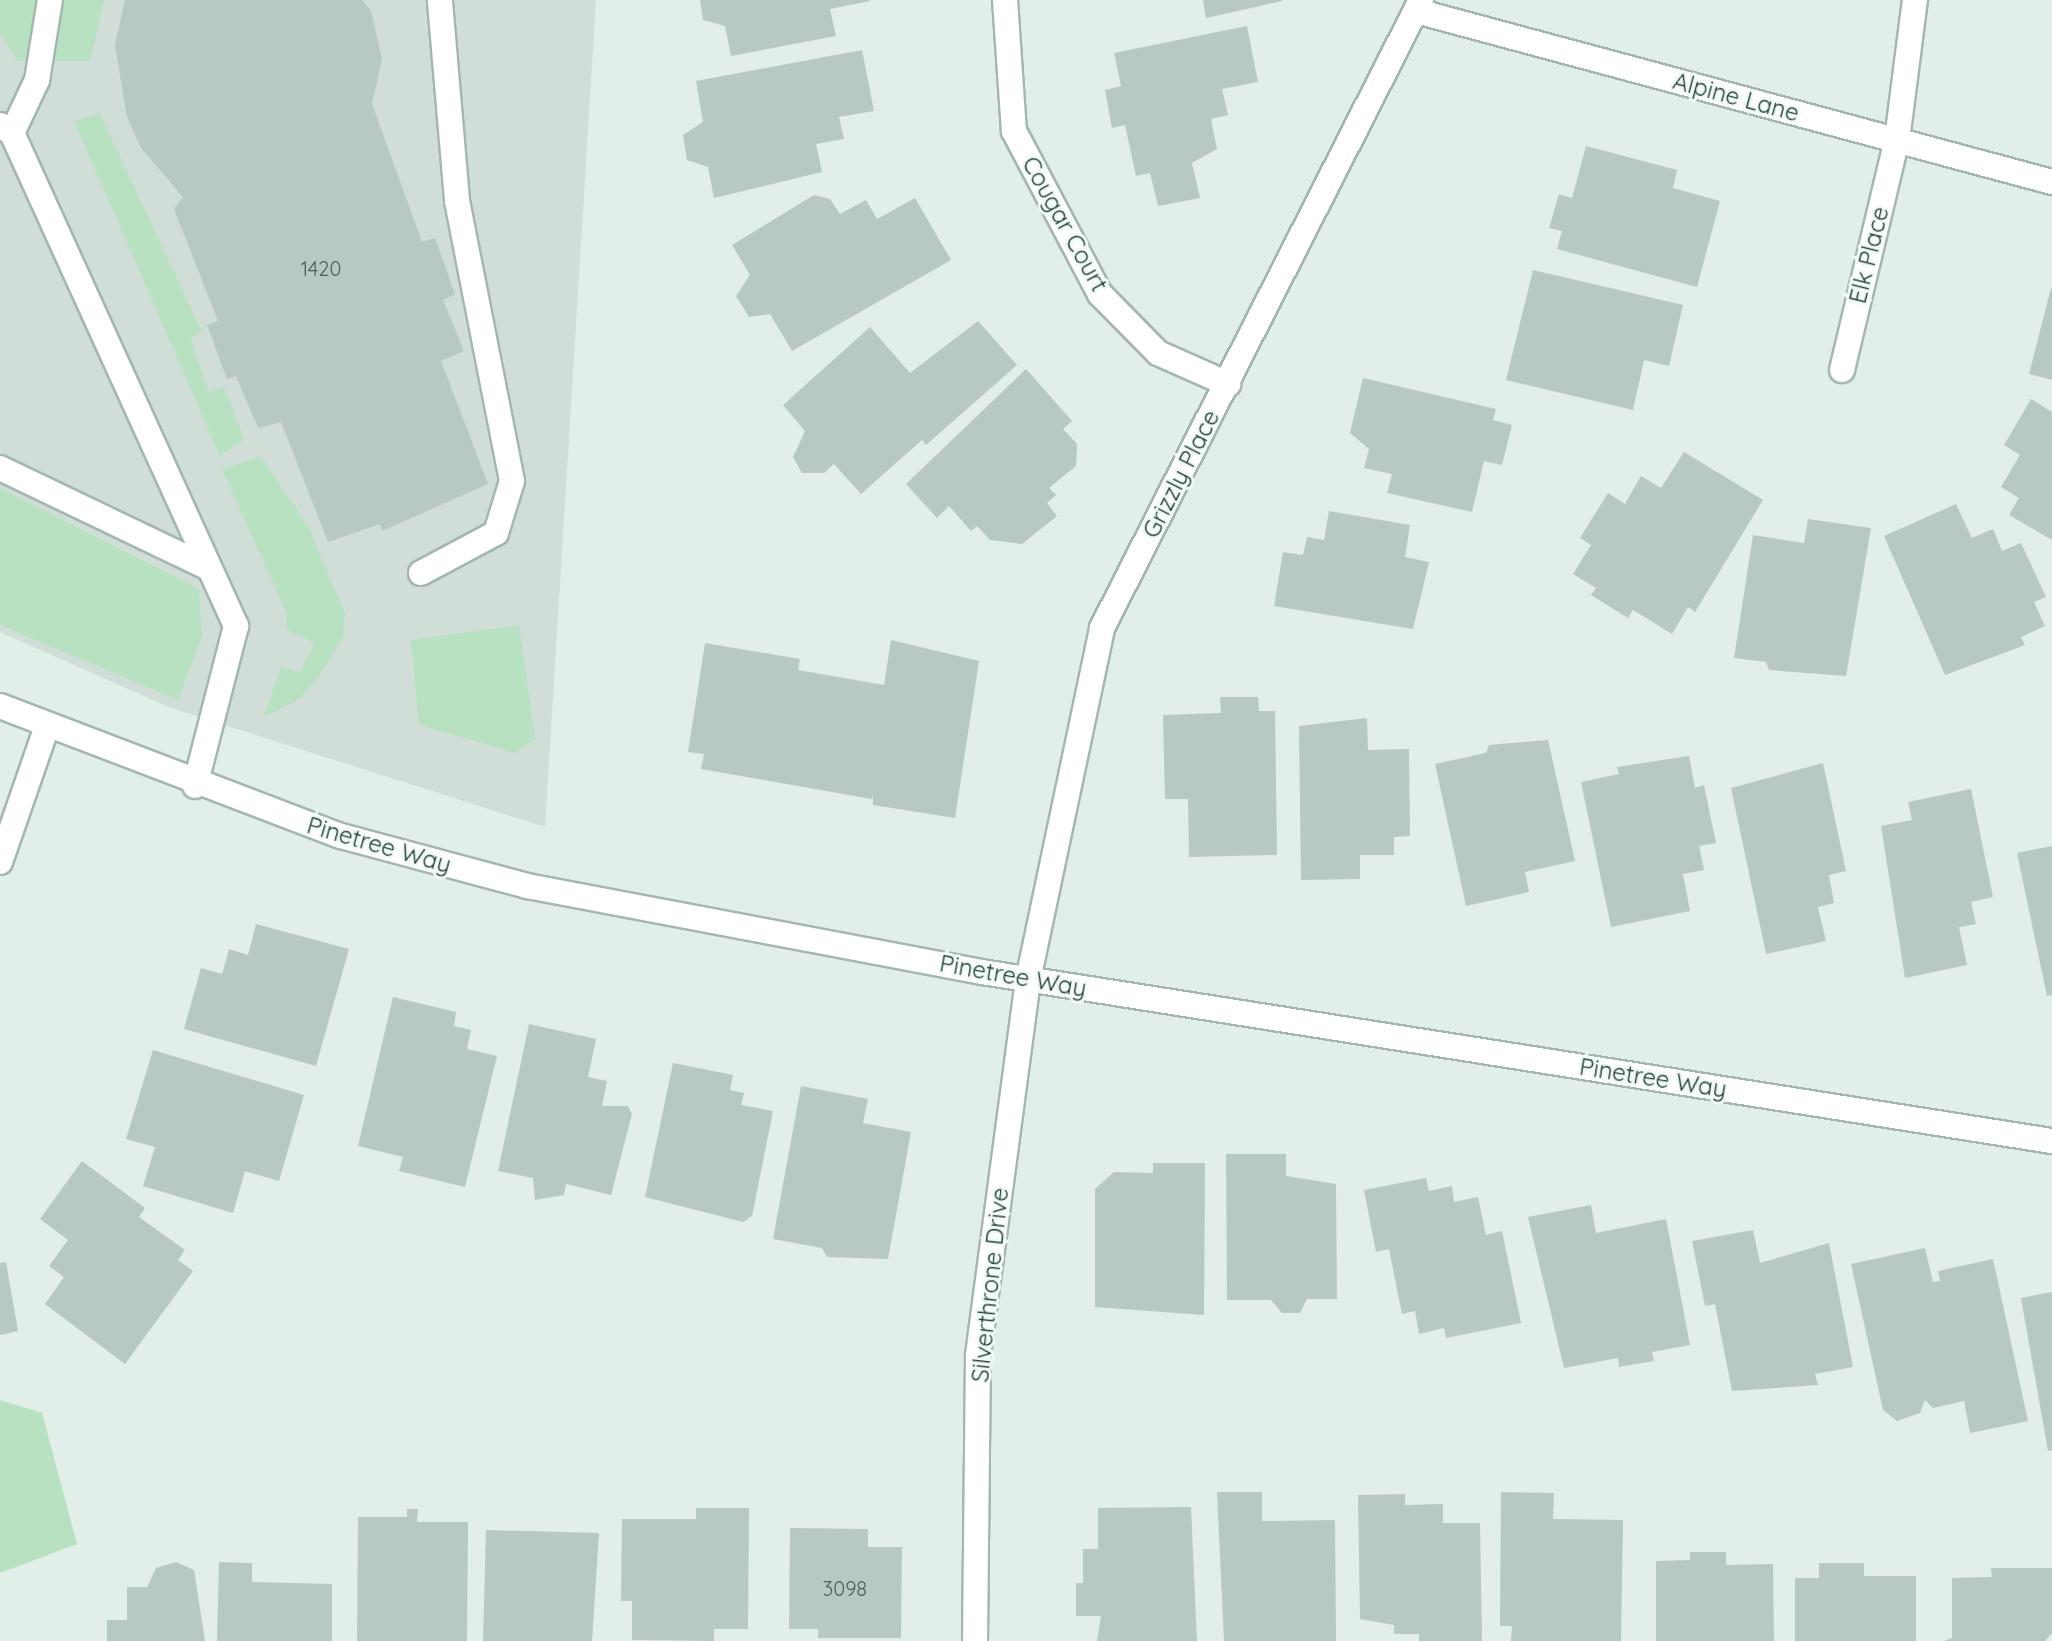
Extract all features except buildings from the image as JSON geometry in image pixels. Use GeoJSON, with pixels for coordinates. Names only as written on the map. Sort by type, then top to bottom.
{"type":"FeatureCollection","features":[{"type":"Feature","properties":{"kind":"street"},"geometry":{"type":"LineString","coordinates":[[50,0],[37,80],[6,129],[236,626],[195,786]]}},
{"type":"Feature","properties":{"kind":"street"},"geometry":{"type":"LineString","coordinates":[[421,573],[496,533],[512,481],[457,200],[440,0]]}},
{"type":"Feature","properties":{"kind":"street","name":"Cougar Court"},"geometry":{"type":"LineString","coordinates":[[1005,0],[1014,131],[1100,294],[1158,353],[1228,384]]}},
{"type":"Feature","properties":{"kind":"street","name":"Elk Place"},"geometry":{"type":"LineString","coordinates":[[1842,370],[1897,140],[1915,0]]}},
{"type":"Feature","properties":{"kind":"street","name":"Grizzly Place"},"geometry":{"type":"LineString","coordinates":[[1028,980],[1102,628],[1420,6]]}},
{"type":"Feature","properties":{"kind":"street","name":"Alpine Lane"},"geometry":{"type":"LineString","coordinates":[[1420,6],[2052,182]]}},
{"type":"Feature","properties":{"kind":"street"},"geometry":{"type":"LineString","coordinates":[[0,468],[209,568]]}},
{"type":"Feature","properties":{"kind":"street","name":"Pinetree Way"},"geometry":{"type":"LineString","coordinates":[[0,706],[46,729],[195,786],[341,836],[527,886],[1028,980],[2052,1141]]}},
{"type":"Feature","properties":{"kind":"street"},"geometry":{"type":"LineString","coordinates":[[0,862],[46,729]]}},
{"type":"Feature","properties":{"kind":"street","name":"Silverthrone Drive"},"geometry":{"type":"LineString","coordinates":[[975,1641],[978,1355],[1028,980]]}},
{"type":"Feature","properties":{"kind":"shaded area"},"geometry":{"type":"Polygon","coordinates":[[[0,0],[596,0],[545,827],[171,708],[0,632],[0,0]]]}},
{"type":"Feature","properties":{"kind":"green space"},"geometry":{"type":"Polygon","coordinates":[[[0,0],[104,0],[90,61],[17,61],[0,32],[0,0]]]}},
{"type":"Feature","properties":{"kind":"green space"},"geometry":{"type":"Polygon","coordinates":[[[100,114],[202,332],[190,338],[209,392],[224,387],[244,439],[220,456],[74,121],[100,114]]]}},
{"type":"Feature","properties":{"kind":"green space"},"geometry":{"type":"Polygon","coordinates":[[[261,457],[308,526],[345,613],[343,637],[319,676],[299,699],[264,717],[281,666],[299,673],[315,643],[287,630],[286,612],[222,469],[261,457]]]}},
{"type":"Feature","properties":{"kind":"green space"},"geometry":{"type":"Polygon","coordinates":[[[0,488],[199,589],[202,636],[178,700],[0,625],[0,488]]]}},
{"type":"Feature","properties":{"kind":"green space"},"geometry":{"type":"Polygon","coordinates":[[[519,625],[535,739],[516,753],[419,725],[411,640],[519,625]]]}},
{"type":"Feature","properties":{"kind":"green space"},"geometry":{"type":"Polygon","coordinates":[[[0,1400],[42,1413],[77,1544],[0,1573],[0,1400]]]}}]}
